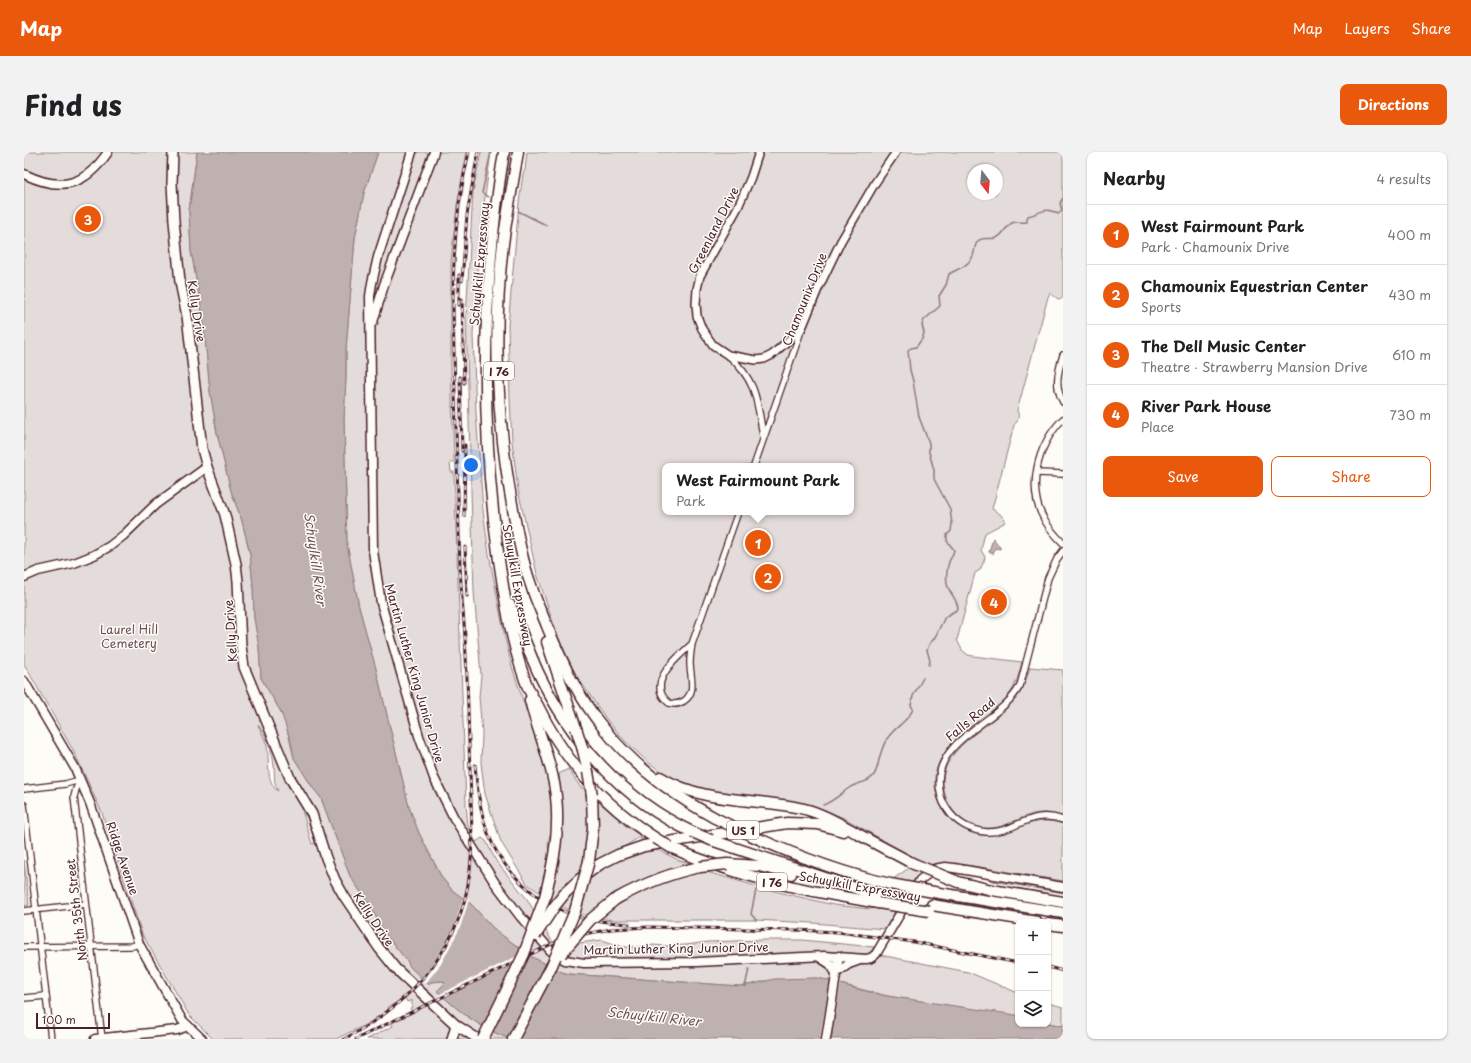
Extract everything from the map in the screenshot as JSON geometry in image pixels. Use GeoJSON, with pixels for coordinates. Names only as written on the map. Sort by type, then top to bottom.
{"type":"FeatureCollection","features":[{"type":"Feature","properties":{"kind":"highway","name":"Schuylkill Expressway"},"geometry":{"type":"LineString","coordinates":[[504,152],[492,250],[486,370],[487,435],[491,490],[504,589],[513,640],[525,681],[549,730],[572,764],[614,808],[632,823],[670,847],[704,861],[748,876],[820,893],[880,900]]}},
{"type":"Feature","properties":{"kind":"highway","name":"Schuylkill Expressway"},"geometry":{"type":"LineString","coordinates":[[518,152],[503,245],[499,320],[499,388],[503,441],[510,494],[521,548],[532,588],[558,653],[573,685],[605,730],[626,753],[667,788],[715,818],[771,845],[855,875],[890,884],[1063,913]]}},
{"type":"Feature","properties":{"kind":"highway"},"geometry":{"type":"LineString","coordinates":[[513,1039],[552,965],[575,911],[589,861],[593,828],[592,795],[583,750],[549,649],[532,588]]}},
{"type":"Feature","properties":{"kind":"highway"},"geometry":{"type":"LineString","coordinates":[[504,589],[521,628],[532,659],[559,711],[585,748],[604,770],[637,799],[671,822],[711,840],[880,900]]}},
{"type":"Feature","properties":{"kind":"highway"},"geometry":{"type":"LineString","coordinates":[[524,954],[545,897],[552,871],[556,843],[557,818],[556,795],[552,773],[525,681]]}},
{"type":"Feature","properties":{"kind":"highway"},"geometry":{"type":"LineString","coordinates":[[626,753],[662,778],[684,788],[724,799],[809,810],[827,817],[863,837]]}},
{"type":"Feature","properties":{"kind":"highway","name":"US 1"},"geometry":{"type":"LineString","coordinates":[[483,1039],[524,954],[549,914],[566,892],[586,873],[608,859],[634,849],[658,843],[778,824],[798,823],[828,826],[863,837],[914,864],[958,882],[980,888],[1063,902]]}},
{"type":"Feature","properties":{"kind":"highway"},"geometry":{"type":"LineString","coordinates":[[552,965],[582,928],[598,912],[616,899],[640,886],[658,879],[700,867],[727,864],[769,868],[880,900],[1015,919]]}},
{"type":"Feature","properties":{"kind":"highway"},"geometry":{"type":"LineString","coordinates":[[958,882],[1005,904]]}},
{"type":"Feature","properties":{"kind":"highway","name":"Schuylkill Expressway"},"geometry":{"type":"LineString","coordinates":[[930,908],[1015,924]]}},
{"type":"Feature","properties":{"kind":"highway"},"geometry":{"type":"LineString","coordinates":[[1051,924],[1063,926]]}},
{"type":"Feature","properties":{"kind":"highway"},"geometry":{"type":"LineString","coordinates":[[1051,930],[1063,932]]}},
{"type":"Feature","properties":{"kind":"main road"},"geometry":{"type":"LineString","coordinates":[[24,174],[46,183],[59,185],[70,184],[78,181],[92,171],[108,152]]}},
{"type":"Feature","properties":{"kind":"main road","name":"Kelly Drive"},"geometry":{"type":"LineString","coordinates":[[173,152],[172,183],[174,221],[180,282],[187,316],[202,449],[225,516],[237,569],[241,646],[244,667],[293,783],[312,814],[326,858],[344,896],[386,958],[456,1026],[478,1039]]}},
{"type":"Feature","properties":{"kind":"main road","name":"Martin Luther King Junior Drive"},"geometry":{"type":"LineString","coordinates":[[412,152],[378,257],[371,289],[370,332],[373,551],[381,603],[419,736],[440,792],[454,818],[503,894],[552,952],[560,958],[584,963],[696,962],[839,956]]}},
{"type":"Feature","properties":{"kind":"main road"},"geometry":{"type":"LineString","coordinates":[[370,332],[384,285],[434,152]]}},
{"type":"Feature","properties":{"kind":"main road"},"geometry":{"type":"LineString","coordinates":[[371,289],[380,288],[384,285]]}},
{"type":"Feature","properties":{"kind":"main road"},"geometry":{"type":"LineString","coordinates":[[24,577],[35,572],[74,563],[98,553],[115,543],[156,504],[207,467]]}},
{"type":"Feature","properties":{"kind":"main road"},"geometry":{"type":"LineString","coordinates":[[24,574],[41,567],[86,558]]}},
{"type":"Feature","properties":{"kind":"main road","name":"Ridge Avenue"},"geometry":{"type":"LineString","coordinates":[[24,681],[80,780],[98,821],[139,944],[180,1015],[188,1026],[202,1039]]}},
{"type":"Feature","properties":{"kind":"main road"},"geometry":{"type":"LineString","coordinates":[[826,1039],[839,956],[869,959],[876,954],[917,883],[934,869],[945,867],[954,868],[1063,887]]}},
{"type":"Feature","properties":{"kind":"main road"},"geometry":{"type":"LineString","coordinates":[[817,956],[828,962],[836,975]]}},
{"type":"Feature","properties":{"kind":"main road"},"geometry":{"type":"LineString","coordinates":[[836,975],[849,964],[863,959]]}},
{"type":"Feature","properties":{"kind":"main road"},"geometry":{"type":"LineString","coordinates":[[100,1039],[177,1030],[188,1026]]}},
{"type":"Feature","properties":{"kind":"main road"},"geometry":{"type":"LineString","coordinates":[[452,1039],[456,1026]]}},
{"type":"Feature","properties":{"kind":"street","name":"Greenland Drive"},"geometry":{"type":"LineString","coordinates":[[759,152],[740,204],[703,270],[697,289],[696,310],[702,328],[713,345],[728,355],[739,365],[750,380],[757,400],[764,438]]}},
{"type":"Feature","properties":{"kind":"street","name":"Chamounix Drive"},"geometry":{"type":"LineString","coordinates":[[755,463],[802,328],[821,282],[841,241],[868,194],[896,152]]}},
{"type":"Feature","properties":{"kind":"street","name":"Greenland Drive"},"geometry":{"type":"LineString","coordinates":[[728,355],[756,360],[768,358],[779,350],[802,328]]}},
{"type":"Feature","properties":{"kind":"street"},"geometry":{"type":"LineString","coordinates":[[1063,355],[1057,380],[1058,389],[1063,402]]}},
{"type":"Feature","properties":{"kind":"street"},"geometry":{"type":"LineString","coordinates":[[1063,419],[1053,430],[1041,455],[1037,473],[1036,491],[1041,512],[1048,526],[1063,543]]}},
{"type":"Feature","properties":{"kind":"street"},"geometry":{"type":"LineString","coordinates":[[1037,473],[1063,474]]}},
{"type":"Feature","properties":{"kind":"street"},"geometry":{"type":"LineString","coordinates":[[692,644],[671,664],[661,679],[662,693],[666,701],[669,703],[676,704],[683,702],[692,691],[690,660],[692,644],[737,515]]}},
{"type":"Feature","properties":{"kind":"street","name":"Falls Road"},"geometry":{"type":"LineString","coordinates":[[1063,551],[1056,559],[1048,578],[1020,686],[1010,700],[959,742],[946,758],[941,767],[939,777],[941,796],[947,810],[958,822],[972,829],[982,832],[998,832],[1029,818],[1052,817],[1063,820]]}},
{"type":"Feature","properties":{"kind":"street"},"geometry":{"type":"LineString","coordinates":[[24,789],[65,784],[80,780]]}},
{"type":"Feature","properties":{"kind":"street","name":"North 35th Street"},"geometry":{"type":"LineString","coordinates":[[80,780],[74,797],[92,946],[100,1039]]}},
{"type":"Feature","properties":{"kind":"street"},"geometry":{"type":"LineString","coordinates":[[24,805],[51,1039]]}},
{"type":"Feature","properties":{"kind":"street"},"geometry":{"type":"LineString","coordinates":[[24,911],[86,904]]}},
{"type":"Feature","properties":{"kind":"street"},"geometry":{"type":"LineString","coordinates":[[24,947],[132,946],[139,944]]}},
{"type":"Feature","properties":{"kind":"street"},"geometry":{"type":"LineString","coordinates":[[24,998],[46,996]]}},
{"type":"Feature","properties":{"kind":"green space","name":"Laurel Hill Cemetery"},"geometry":{"type":"Polygon","coordinates":[[[24,152],[197,152],[189,211],[191,251],[203,317],[210,391],[217,433],[231,491],[242,521],[250,554],[254,618],[259,647],[261,678],[281,712],[286,725],[294,758],[321,798],[350,876],[369,904],[386,935],[408,962],[409,966],[428,984],[431,982],[443,981],[445,983],[437,991],[455,1007],[480,1025],[510,1039],[367,1039],[393,1026],[391,1022],[412,1012],[410,1008],[412,1007],[412,1000],[407,1002],[405,998],[388,1007],[389,1009],[371,1022],[336,1039],[213,1039],[189,1015],[142,934],[102,813],[73,750],[24,664],[24,152]],[[258,725],[267,746],[271,782],[278,791],[276,787],[271,750],[264,733],[258,725]],[[302,810],[312,844],[315,843],[307,818],[302,810]]]}},
{"type":"Feature","properties":{"kind":"green space"},"geometry":{"type":"Polygon","coordinates":[[[378,152],[467,152],[457,205],[451,261],[451,367],[454,462],[450,463],[451,472],[454,472],[468,826],[476,842],[482,838],[486,841],[496,861],[527,899],[555,946],[602,940],[623,947],[635,947],[653,945],[686,945],[708,942],[802,940],[874,947],[870,953],[867,954],[842,953],[841,961],[862,964],[872,962],[880,955],[968,972],[1015,992],[1015,1016],[887,996],[817,978],[765,981],[739,986],[569,974],[532,957],[503,936],[492,927],[472,905],[452,890],[442,878],[419,833],[409,807],[376,669],[359,607],[347,544],[344,420],[346,349],[355,238],[364,193],[378,152]]]}},
{"type":"Feature","properties":{"kind":"green space"},"geometry":{"type":"Polygon","coordinates":[[[481,152],[491,152],[479,241],[473,335],[476,412],[483,510],[489,554],[505,638],[512,667],[545,767],[549,784],[552,829],[548,842],[549,859],[555,872],[561,848],[562,836],[562,811],[559,774],[568,769],[581,788],[586,788],[588,815],[586,845],[596,845],[598,822],[597,800],[626,826],[647,840],[638,838],[624,847],[602,857],[576,876],[639,852],[659,850],[680,861],[692,863],[644,880],[638,890],[706,869],[707,872],[770,890],[834,905],[870,909],[875,908],[893,879],[919,861],[846,819],[825,810],[792,802],[739,797],[706,791],[668,776],[649,763],[625,741],[607,720],[576,675],[557,634],[537,574],[518,490],[512,441],[508,326],[519,203],[527,152],[1063,152],[1063,298],[1058,299],[1050,293],[1048,297],[1017,411],[1017,422],[1014,425],[992,509],[1000,514],[1005,520],[1004,523],[985,533],[981,550],[985,557],[984,561],[980,570],[975,573],[957,640],[962,650],[968,655],[1022,662],[1015,684],[1008,696],[996,708],[969,729],[944,753],[937,767],[935,783],[939,802],[948,817],[961,828],[972,833],[984,836],[996,835],[1028,824],[1039,822],[1050,821],[1063,824],[1063,881],[980,867],[947,863],[938,864],[922,872],[913,882],[885,929],[755,920],[616,920],[595,918],[569,910],[557,904],[527,884],[501,842],[485,794],[481,763],[482,733],[479,697],[481,675],[474,592],[466,318],[473,191],[481,152]]]}},
{"type":"Feature","properties":{"kind":"green space"},"geometry":{"type":"Polygon","coordinates":[[[1030,667],[1063,670],[1063,817],[1050,813],[1038,813],[998,827],[987,828],[975,826],[962,819],[949,804],[943,783],[945,769],[963,744],[1013,702],[1024,686],[1030,667]]]}},
{"type":"Feature","properties":{"kind":"green space"},"geometry":{"type":"Polygon","coordinates":[[[24,860],[29,905],[24,906],[24,860]]]}},
{"type":"Feature","properties":{"kind":"green space"},"geometry":{"type":"Polygon","coordinates":[[[989,879],[1063,891],[1063,893],[991,881],[989,879]]]}},
{"type":"Feature","properties":{"kind":"green space"},"geometry":{"type":"Polygon","coordinates":[[[1051,1004],[1063,1007],[1063,1026],[1051,1024],[1051,1004]]]}},
{"type":"Feature","properties":{"kind":"water","name":"Schuylkill River"},"geometry":{"type":"Polygon","coordinates":[[[197,152],[378,152],[364,193],[355,238],[346,349],[344,420],[347,544],[359,607],[376,669],[409,807],[419,833],[442,878],[452,890],[472,905],[492,927],[532,957],[569,974],[739,986],[774,979],[817,978],[887,996],[1015,1015],[1015,1027],[1051,1027],[1051,1024],[1063,1026],[1063,1039],[510,1039],[480,1025],[446,999],[437,991],[445,983],[443,981],[431,982],[428,984],[409,966],[408,962],[386,935],[369,904],[350,876],[321,798],[294,758],[291,742],[281,712],[261,678],[259,647],[254,618],[250,554],[242,521],[231,491],[217,433],[210,391],[203,317],[191,251],[189,211],[197,152]]]}},
{"type":"Feature","properties":{"kind":"water"},"geometry":{"type":"Polygon","coordinates":[[[993,538],[1000,549],[995,548],[993,554],[989,552],[993,538]]]}},
{"type":"Feature","properties":{"kind":"pier"},"geometry":{"type":"Polygon","coordinates":[[[464,895],[469,900],[460,928],[441,964],[425,984],[420,979],[445,944],[454,926],[464,895]]]}},
{"type":"Feature","properties":{"kind":"pier"},"geometry":{"type":"Polygon","coordinates":[[[522,947],[532,954],[530,955],[492,1034],[482,1029],[514,963],[442,999],[438,995],[519,955],[522,947]]]}},
{"type":"Feature","properties":{"kind":"pier"},"geometry":{"type":"Polygon","coordinates":[[[830,979],[841,982],[831,1039],[820,1039],[830,979]]]}},
{"type":"Feature","properties":{"kind":"waterway"},"geometry":{"type":"LineString","coordinates":[[488,197],[482,193],[491,152]]}},
{"type":"Feature","properties":{"kind":"waterway"},"geometry":{"type":"LineString","coordinates":[[929,665],[930,661],[927,650],[930,643],[934,639],[945,617],[958,609],[958,606],[947,582],[949,562],[954,550],[947,541],[947,535],[951,531],[952,524],[950,509],[934,479],[934,470],[929,452],[929,443],[919,417],[910,370],[908,350],[916,347],[922,339],[924,333],[922,325],[924,320],[940,306],[939,296],[946,285],[949,274],[969,262],[973,256],[975,246],[978,241],[998,237],[1012,223],[1027,222],[1028,216],[1046,210],[1058,214],[1062,211],[1060,203],[1063,198]]}},
{"type":"Feature","properties":{"kind":"waterway"},"geometry":{"type":"LineString","coordinates":[[518,211],[546,225]]}},
{"type":"Feature","properties":{"kind":"waterway"},"geometry":{"type":"LineString","coordinates":[[823,805],[849,788],[868,780],[874,775],[885,743],[893,731],[911,714],[913,709],[911,705],[913,696],[923,678]]}},
{"type":"Feature","properties":{"kind":"waterway"},"geometry":{"type":"LineString","coordinates":[[756,890],[751,914],[756,920]]}},
{"type":"Feature","properties":{"kind":"waterway"},"geometry":{"type":"LineString","coordinates":[[754,951],[755,940]]}},
{"type":"Feature","properties":{"kind":"waterway"},"geometry":{"type":"LineString","coordinates":[[745,987],[749,969]]}},
{"type":"Feature","properties":{"kind":"railway"},"geometry":{"type":"LineString","coordinates":[[344,1039],[363,1028],[398,1003],[428,972],[441,954],[460,915],[469,879],[472,824],[467,671],[459,550],[453,302],[456,226],[461,189],[469,152]]}},
{"type":"Feature","properties":{"kind":"railway"},"geometry":{"type":"LineString","coordinates":[[462,281],[467,215],[478,152]]}},
{"type":"Feature","properties":{"kind":"railway"},"geometry":{"type":"LineString","coordinates":[[459,275],[459,305]]}},
{"type":"Feature","properties":{"kind":"railway"},"geometry":{"type":"LineString","coordinates":[[462,299],[464,383]]}},
{"type":"Feature","properties":{"kind":"railway"},"geometry":{"type":"LineString","coordinates":[[460,377],[462,451]]}},
{"type":"Feature","properties":{"kind":"railway"},"geometry":{"type":"LineString","coordinates":[[464,516],[465,445]]}},
{"type":"Feature","properties":{"kind":"railway"},"geometry":{"type":"LineString","coordinates":[[465,547],[467,596]]}},
{"type":"Feature","properties":{"kind":"railway"},"geometry":{"type":"LineString","coordinates":[[475,765],[479,801],[489,836],[496,851],[515,877],[540,898],[568,913],[583,918],[629,924]]}},
{"type":"Feature","properties":{"kind":"railway"},"geometry":{"type":"LineString","coordinates":[[356,1039],[564,938],[611,929],[649,927],[838,932],[914,942],[1015,962]]}},
{"type":"Feature","properties":{"kind":"railway"},"geometry":{"type":"LineString","coordinates":[[1051,968],[1063,971]]}},
{"type":"Feature","properties":{"kind":"place","name":"The Dell Music Center"},"geometry":{"type":"Point","coordinates":[88,219]}},
{"type":"Feature","properties":{"kind":"place","name":"West Fairmount Park"},"geometry":{"type":"Point","coordinates":[758,543]}},
{"type":"Feature","properties":{"kind":"place","name":"Chamounix Equestrian Center"},"geometry":{"type":"Point","coordinates":[768,577]}},
{"type":"Feature","properties":{"kind":"place","name":"River Park House"},"geometry":{"type":"Point","coordinates":[994,602]}}]}
